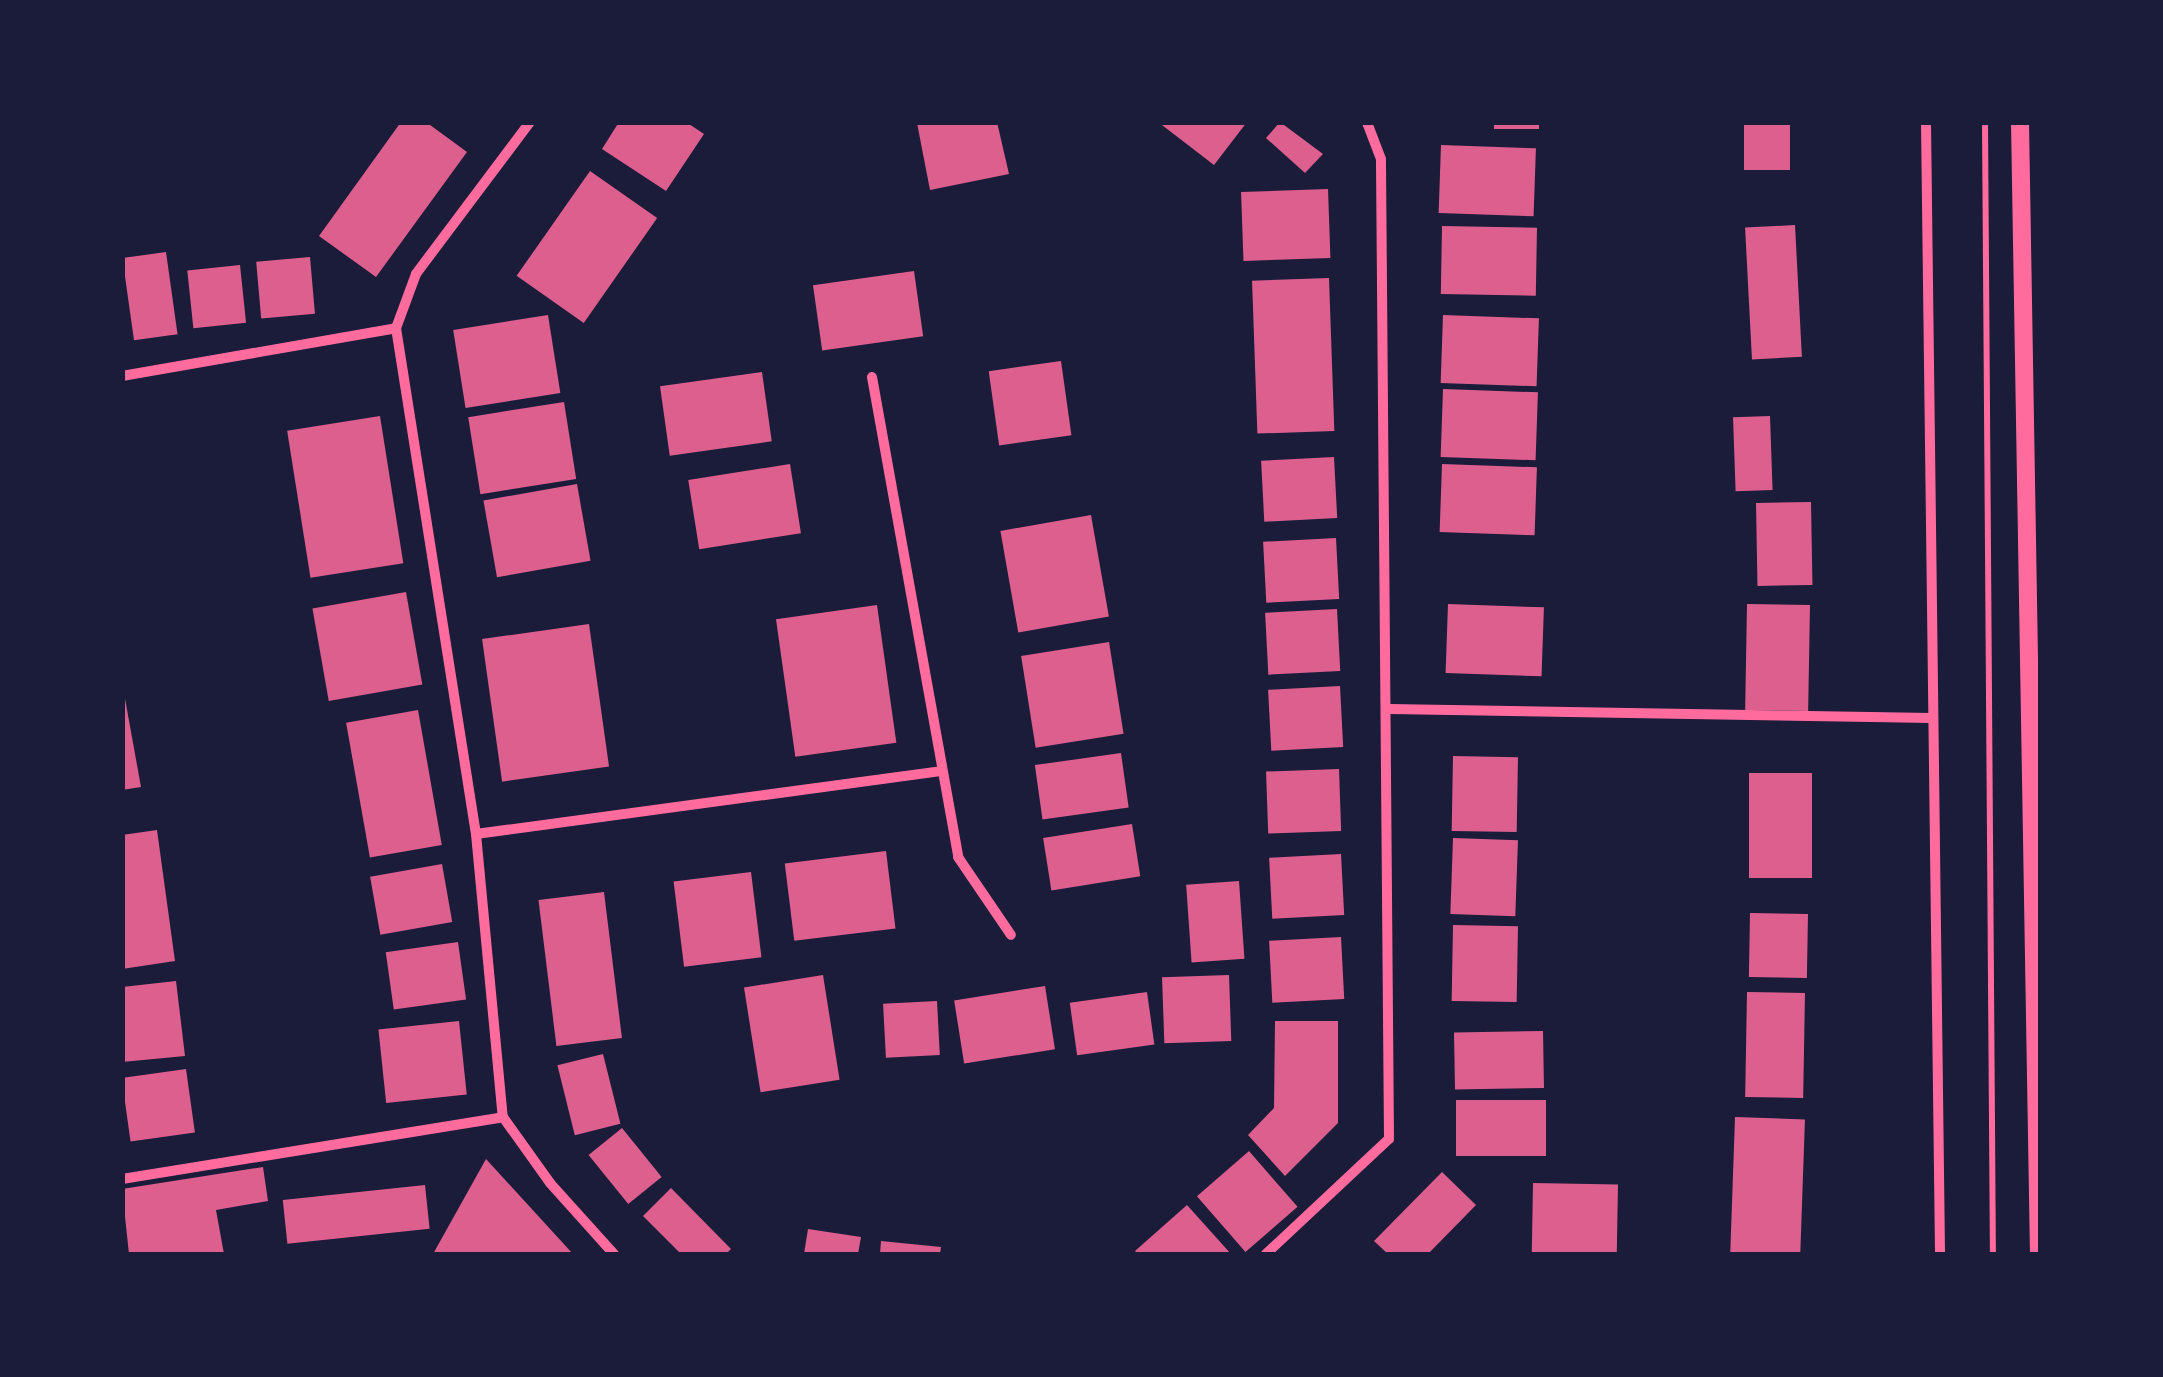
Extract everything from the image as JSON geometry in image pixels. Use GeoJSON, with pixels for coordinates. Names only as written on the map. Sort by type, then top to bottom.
{"type":"FeatureCollection","features":[{"type":"Feature","properties":{"kind":"street"},"geometry":{"type":"LineString","coordinates":[[530,122],[416,274],[396,328],[476,834],[503,1118],[550,1183],[614,1254]]}},
{"type":"Feature","properties":{"kind":"street"},"geometry":{"type":"LineString","coordinates":[[1266,1254],[1389,1139],[1390,709],[1382,159],[1367,122]]}},
{"type":"Feature","properties":{"kind":"street"},"geometry":{"type":"LineString","coordinates":[[1926,122],[1940,1254]]}},
{"type":"Feature","properties":{"kind":"street"},"geometry":{"type":"LineString","coordinates":[[2020,122],[2039,1254]]}},
{"type":"Feature","properties":{"kind":"street"},"geometry":{"type":"LineString","coordinates":[[122,376],[396,328]]}},
{"type":"Feature","properties":{"kind":"street"},"geometry":{"type":"LineString","coordinates":[[872,377],[958,856],[1011,934]]}},
{"type":"Feature","properties":{"kind":"street"},"geometry":{"type":"LineString","coordinates":[[1390,709],[1932,718]]}},
{"type":"Feature","properties":{"kind":"street"},"geometry":{"type":"LineString","coordinates":[[476,834],[941,771]]}},
{"type":"Feature","properties":{"kind":"street"},"geometry":{"type":"LineString","coordinates":[[122,1179],[503,1118]]}},
{"type":"Feature","properties":{"kind":"path"},"geometry":{"type":"LineString","coordinates":[[1985,122],[1993,1254]]}},
{"type":"Feature","properties":{"kind":"building"},"geometry":{"type":"Polygon","coordinates":[[[401,122],[426,122],[467,152],[376,277],[319,236],[401,122]]]}},
{"type":"Feature","properties":{"kind":"building"},"geometry":{"type":"Polygon","coordinates":[[[619,122],[686,122],[704,134],[666,191],[602,149],[619,122]]]}},
{"type":"Feature","properties":{"kind":"building"},"geometry":{"type":"Polygon","coordinates":[[[997,122],[1009,174],[930,190],[917,123],[997,122]]]}},
{"type":"Feature","properties":{"kind":"building"},"geometry":{"type":"Polygon","coordinates":[[[1158,122],[1247,122],[1214,165],[1158,122]]]}},
{"type":"Feature","properties":{"kind":"building"},"geometry":{"type":"Polygon","coordinates":[[[1280,122],[1323,154],[1305,173],[1266,138],[1280,122]]]}},
{"type":"Feature","properties":{"kind":"building"},"geometry":{"type":"Polygon","coordinates":[[[1494,122],[1539,122],[1539,129],[1494,129],[1494,122]]]}},
{"type":"Feature","properties":{"kind":"building"},"geometry":{"type":"Polygon","coordinates":[[[1744,122],[1790,122],[1790,170],[1744,170],[1744,122]]]}},
{"type":"Feature","properties":{"kind":"building"},"geometry":{"type":"Polygon","coordinates":[[[1441,145],[1536,148],[1534,216],[1439,213],[1441,145]]]}},
{"type":"Feature","properties":{"kind":"building"},"geometry":{"type":"Polygon","coordinates":[[[590,171],[657,218],[584,323],[517,276],[590,171]]]}},
{"type":"Feature","properties":{"kind":"building"},"geometry":{"type":"Polygon","coordinates":[[[1328,189],[1330,258],[1243,261],[1241,192],[1328,189]]]}},
{"type":"Feature","properties":{"kind":"building"},"geometry":{"type":"Polygon","coordinates":[[[1795,225],[1802,357],[1752,359],[1745,228],[1795,225]]]}},
{"type":"Feature","properties":{"kind":"building"},"geometry":{"type":"Polygon","coordinates":[[[1442,226],[1537,228],[1536,296],[1441,294],[1442,226]]]}},
{"type":"Feature","properties":{"kind":"building"},"geometry":{"type":"Polygon","coordinates":[[[166,252],[178,334],[134,340],[122,258],[166,252]]]}},
{"type":"Feature","properties":{"kind":"building"},"geometry":{"type":"Polygon","coordinates":[[[310,257],[315,314],[261,318],[256,262],[310,257]]]}},
{"type":"Feature","properties":{"kind":"building"},"geometry":{"type":"Polygon","coordinates":[[[240,265],[246,323],[193,328],[187,271],[240,265]]]}},
{"type":"Feature","properties":{"kind":"building"},"geometry":{"type":"Polygon","coordinates":[[[914,271],[923,336],[822,351],[813,285],[914,271]]]}},
{"type":"Feature","properties":{"kind":"building"},"geometry":{"type":"Polygon","coordinates":[[[1329,278],[1334,431],[1257,434],[1252,281],[1329,278]]]}},
{"type":"Feature","properties":{"kind":"building"},"geometry":{"type":"Polygon","coordinates":[[[548,315],[560,393],[466,408],[453,330],[548,315]]]}},
{"type":"Feature","properties":{"kind":"building"},"geometry":{"type":"Polygon","coordinates":[[[1443,315],[1539,318],[1537,386],[1441,383],[1443,315]]]}},
{"type":"Feature","properties":{"kind":"building"},"geometry":{"type":"Polygon","coordinates":[[[1061,361],[1071,435],[999,445],[989,371],[1061,361]]]}},
{"type":"Feature","properties":{"kind":"building"},"geometry":{"type":"Polygon","coordinates":[[[762,372],[772,441],[670,456],[660,386],[762,372]]]}},
{"type":"Feature","properties":{"kind":"building"},"geometry":{"type":"Polygon","coordinates":[[[1443,389],[1538,392],[1536,460],[1441,457],[1443,389]]]}},
{"type":"Feature","properties":{"kind":"building"},"geometry":{"type":"Polygon","coordinates":[[[564,402],[576,479],[480,494],[468,417],[564,402]]]}},
{"type":"Feature","properties":{"kind":"building"},"geometry":{"type":"Polygon","coordinates":[[[380,416],[403,563],[310,578],[287,431],[380,416]]]}},
{"type":"Feature","properties":{"kind":"building"},"geometry":{"type":"Polygon","coordinates":[[[1770,416],[1773,490],[1736,491],[1733,417],[1770,416]]]}},
{"type":"Feature","properties":{"kind":"building"},"geometry":{"type":"Polygon","coordinates":[[[1334,457],[1337,518],[1264,522],[1261,461],[1334,457]]]}},
{"type":"Feature","properties":{"kind":"building"},"geometry":{"type":"Polygon","coordinates":[[[790,464],[801,533],[699,549],[688,480],[790,464]]]}},
{"type":"Feature","properties":{"kind":"building"},"geometry":{"type":"Polygon","coordinates":[[[1442,464],[1537,467],[1535,535],[1440,532],[1442,464]]]}},
{"type":"Feature","properties":{"kind":"building"},"geometry":{"type":"Polygon","coordinates":[[[577,484],[591,561],[497,577],[483,500],[577,484]]]}},
{"type":"Feature","properties":{"kind":"building"},"geometry":{"type":"Polygon","coordinates":[[[1811,502],[1812,585],[1757,586],[1756,503],[1811,502]]]}},
{"type":"Feature","properties":{"kind":"building"},"geometry":{"type":"Polygon","coordinates":[[[1091,515],[1109,616],[1018,632],[1000,531],[1091,515]]]}},
{"type":"Feature","properties":{"kind":"building"},"geometry":{"type":"Polygon","coordinates":[[[1336,538],[1339,599],[1266,603],[1263,542],[1336,538]]]}},
{"type":"Feature","properties":{"kind":"building"},"geometry":{"type":"Polygon","coordinates":[[[406,592],[422,685],[329,701],[312,608],[406,592]]]}},
{"type":"Feature","properties":{"kind":"building"},"geometry":{"type":"Polygon","coordinates":[[[1448,604],[1544,607],[1542,676],[1446,673],[1448,604]]]}},
{"type":"Feature","properties":{"kind":"building"},"geometry":{"type":"Polygon","coordinates":[[[1747,604],[1810,605],[1808,711],[1745,710],[1747,604]]]}},
{"type":"Feature","properties":{"kind":"building"},"geometry":{"type":"Polygon","coordinates":[[[877,605],[896,743],[795,757],[776,619],[877,605]]]}},
{"type":"Feature","properties":{"kind":"building"},"geometry":{"type":"Polygon","coordinates":[[[1337,609],[1340,671],[1268,675],[1265,613],[1337,609]]]}},
{"type":"Feature","properties":{"kind":"building"},"geometry":{"type":"Polygon","coordinates":[[[589,624],[609,767],[502,782],[482,639],[589,624]]]}},
{"type":"Feature","properties":{"kind":"building"},"geometry":{"type":"Polygon","coordinates":[[[1109,642],[1124,734],[1036,748],[1021,656],[1109,642]]]}},
{"type":"Feature","properties":{"kind":"building"},"geometry":{"type":"Polygon","coordinates":[[[122,682],[141,787],[122,790],[122,682]]]}},
{"type":"Feature","properties":{"kind":"building"},"geometry":{"type":"Polygon","coordinates":[[[1340,686],[1343,747],[1271,751],[1268,690],[1340,686]]]}},
{"type":"Feature","properties":{"kind":"building"},"geometry":{"type":"Polygon","coordinates":[[[418,710],[442,845],[370,858],[346,723],[418,710]]]}},
{"type":"Feature","properties":{"kind":"building"},"geometry":{"type":"Polygon","coordinates":[[[1121,753],[1129,807],[1043,820],[1035,765],[1121,753]]]}},
{"type":"Feature","properties":{"kind":"building"},"geometry":{"type":"Polygon","coordinates":[[[1453,756],[1518,757],[1517,832],[1452,831],[1453,756]]]}},
{"type":"Feature","properties":{"kind":"building"},"geometry":{"type":"Polygon","coordinates":[[[1339,769],[1341,831],[1268,834],[1266,772],[1339,769]]]}},
{"type":"Feature","properties":{"kind":"building"},"geometry":{"type":"Polygon","coordinates":[[[1749,773],[1812,773],[1812,878],[1749,878],[1749,773]]]}},
{"type":"Feature","properties":{"kind":"building"},"geometry":{"type":"Polygon","coordinates":[[[1132,824],[1140,876],[1051,890],[1043,838],[1132,824]]]}},
{"type":"Feature","properties":{"kind":"building"},"geometry":{"type":"Polygon","coordinates":[[[157,830],[175,961],[122,969],[122,835],[157,830]]]}},
{"type":"Feature","properties":{"kind":"building"},"geometry":{"type":"Polygon","coordinates":[[[1453,838],[1518,840],[1515,916],[1450,914],[1453,838]]]}},
{"type":"Feature","properties":{"kind":"building"},"geometry":{"type":"Polygon","coordinates":[[[886,851],[896,928],[794,941],[785,863],[886,851]]]}},
{"type":"Feature","properties":{"kind":"building"},"geometry":{"type":"Polygon","coordinates":[[[1341,854],[1344,915],[1272,919],[1269,858],[1341,854]]]}},
{"type":"Feature","properties":{"kind":"building"},"geometry":{"type":"Polygon","coordinates":[[[442,864],[452,922],[380,935],[370,877],[442,864]]]}},
{"type":"Feature","properties":{"kind":"building"},"geometry":{"type":"Polygon","coordinates":[[[751,872],[761,957],[684,967],[674,882],[751,872]]]}},
{"type":"Feature","properties":{"kind":"building"},"geometry":{"type":"Polygon","coordinates":[[[1239,881],[1244,959],[1192,963],[1186,885],[1239,881]]]}},
{"type":"Feature","properties":{"kind":"building"},"geometry":{"type":"Polygon","coordinates":[[[604,892],[622,1038],[556,1046],[538,900],[604,892]]]}},
{"type":"Feature","properties":{"kind":"building"},"geometry":{"type":"Polygon","coordinates":[[[1750,913],[1808,914],[1807,978],[1749,977],[1750,913]]]}},
{"type":"Feature","properties":{"kind":"building"},"geometry":{"type":"Polygon","coordinates":[[[1453,925],[1518,926],[1517,1002],[1452,1001],[1453,925]]]}},
{"type":"Feature","properties":{"kind":"building"},"geometry":{"type":"Polygon","coordinates":[[[1341,937],[1344,999],[1272,1003],[1269,941],[1341,937]]]}},
{"type":"Feature","properties":{"kind":"building"},"geometry":{"type":"Polygon","coordinates":[[[458,942],[466,999],[394,1010],[386,952],[458,942]]]}},
{"type":"Feature","properties":{"kind":"building"},"geometry":{"type":"Polygon","coordinates":[[[823,975],[840,1080],[761,1092],[744,988],[823,975]]]}},
{"type":"Feature","properties":{"kind":"building"},"geometry":{"type":"Polygon","coordinates":[[[1229,975],[1231,1041],[1164,1043],[1162,977],[1229,975]]]}},
{"type":"Feature","properties":{"kind":"building"},"geometry":{"type":"Polygon","coordinates":[[[176,981],[185,1056],[122,1062],[122,987],[176,981]]]}},
{"type":"Feature","properties":{"kind":"building"},"geometry":{"type":"Polygon","coordinates":[[[1045,986],[1055,1049],[964,1064],[954,1000],[1045,986]]]}},
{"type":"Feature","properties":{"kind":"building"},"geometry":{"type":"Polygon","coordinates":[[[1147,992],[1154,1044],[1077,1055],[1070,1003],[1147,992]]]}},
{"type":"Feature","properties":{"kind":"building"},"geometry":{"type":"Polygon","coordinates":[[[1747,992],[1805,993],[1803,1098],[1745,1097],[1747,992]]]}},
{"type":"Feature","properties":{"kind":"building"},"geometry":{"type":"Polygon","coordinates":[[[937,1001],[940,1055],[886,1058],[883,1004],[937,1001]]]}},
{"type":"Feature","properties":{"kind":"building"},"geometry":{"type":"Polygon","coordinates":[[[459,1021],[467,1095],[386,1103],[378,1029],[459,1021]]]}},
{"type":"Feature","properties":{"kind":"building"},"geometry":{"type":"Polygon","coordinates":[[[1275,1021],[1338,1021],[1338,1123],[1285,1176],[1248,1135],[1274,1108],[1275,1021]]]}},
{"type":"Feature","properties":{"kind":"building"},"geometry":{"type":"Polygon","coordinates":[[[1543,1031],[1544,1088],[1455,1090],[1454,1033],[1543,1031]]]}},
{"type":"Feature","properties":{"kind":"building"},"geometry":{"type":"Polygon","coordinates":[[[603,1054],[620,1124],[575,1135],[557,1065],[603,1054]]]}},
{"type":"Feature","properties":{"kind":"building"},"geometry":{"type":"Polygon","coordinates":[[[186,1069],[195,1132],[131,1141],[122,1078],[186,1069]]]}},
{"type":"Feature","properties":{"kind":"building"},"geometry":{"type":"Polygon","coordinates":[[[1456,1100],[1546,1100],[1546,1156],[1456,1156],[1456,1100]]]}},
{"type":"Feature","properties":{"kind":"building"},"geometry":{"type":"Polygon","coordinates":[[[1735,1117],[1805,1119],[1800,1254],[1730,1254],[1735,1117]]]}},
{"type":"Feature","properties":{"kind":"building"},"geometry":{"type":"Polygon","coordinates":[[[622,1128],[662,1177],[628,1204],[589,1155],[622,1128]]]}},
{"type":"Feature","properties":{"kind":"building"},"geometry":{"type":"Polygon","coordinates":[[[1249,1151],[1298,1207],[1245,1252],[1197,1196],[1249,1151]]]}},
{"type":"Feature","properties":{"kind":"building"},"geometry":{"type":"Polygon","coordinates":[[[486,1159],[573,1254],[433,1254],[486,1159]]]}},
{"type":"Feature","properties":{"kind":"building"},"geometry":{"type":"Polygon","coordinates":[[[263,1167],[268,1201],[216,1210],[224,1254],[129,1254],[122,1189],[263,1167]]]}},
{"type":"Feature","properties":{"kind":"building"},"geometry":{"type":"Polygon","coordinates":[[[1442,1172],[1476,1205],[1428,1254],[1388,1254],[1374,1241],[1442,1172]]]}},
{"type":"Feature","properties":{"kind":"building"},"geometry":{"type":"Polygon","coordinates":[[[1533,1183],[1618,1184],[1617,1254],[1532,1254],[1533,1183]]]}},
{"type":"Feature","properties":{"kind":"building"},"geometry":{"type":"Polygon","coordinates":[[[425,1185],[430,1229],[287,1244],[283,1200],[425,1185]]]}},
{"type":"Feature","properties":{"kind":"building"},"geometry":{"type":"Polygon","coordinates":[[[671,1188],[731,1249],[726,1254],[681,1254],[643,1216],[671,1188]]]}},
{"type":"Feature","properties":{"kind":"building"},"geometry":{"type":"Polygon","coordinates":[[[1187,1205],[1231,1254],[1135,1251],[1187,1205]]]}},
{"type":"Feature","properties":{"kind":"building"},"geometry":{"type":"Polygon","coordinates":[[[808,1229],[861,1237],[858,1254],[804,1254],[808,1229]]]}},
{"type":"Feature","properties":{"kind":"building"},"geometry":{"type":"Polygon","coordinates":[[[881,1241],[941,1247],[940,1254],[880,1254],[881,1241]]]}}]}
